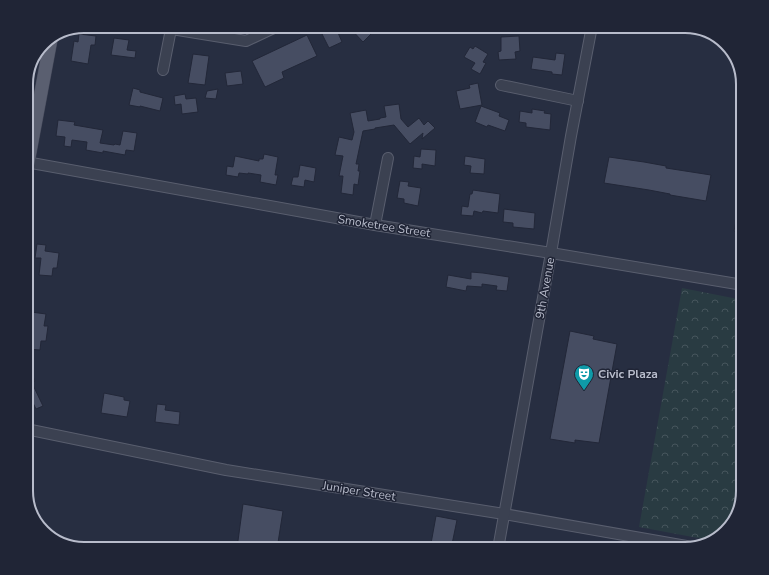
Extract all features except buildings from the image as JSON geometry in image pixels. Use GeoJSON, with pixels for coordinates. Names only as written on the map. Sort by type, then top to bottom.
{"type":"FeatureCollection","features":[{"type":"Feature","properties":{"kind":"main road"},"geometry":{"type":"LineString","coordinates":[[33,133],[48,48]]}},
{"type":"Feature","properties":{"kind":"street"},"geometry":{"type":"LineString","coordinates":[[163,70],[171,33]]}},
{"type":"Feature","properties":{"kind":"street"},"geometry":{"type":"LineString","coordinates":[[197,33],[246,41],[263,33]]}},
{"type":"Feature","properties":{"kind":"street","name":"9th Avenue"},"geometry":{"type":"LineString","coordinates":[[499,542],[591,33]]}},
{"type":"Feature","properties":{"kind":"street"},"geometry":{"type":"LineString","coordinates":[[501,85],[578,101]]}},
{"type":"Feature","properties":{"kind":"street"},"geometry":{"type":"LineString","coordinates":[[375,225],[388,158]]}},
{"type":"Feature","properties":{"kind":"street","name":"Smoketree Street"},"geometry":{"type":"LineString","coordinates":[[33,167],[736,284]]}},
{"type":"Feature","properties":{"kind":"street","name":"Juniper Street"},"geometry":{"type":"LineString","coordinates":[[33,430],[226,470],[504,514],[664,542]]}},
{"type":"Feature","properties":{"kind":"green space"},"geometry":{"type":"Polygon","coordinates":[[[682,288],[736,299],[736,491],[731,514],[721,527],[708,537],[702,539],[639,527],[682,288]]]}},
{"type":"Feature","properties":{"kind":"place","name":"Civic Plaza"},"geometry":{"type":"Point","coordinates":[584,391]}}]}
